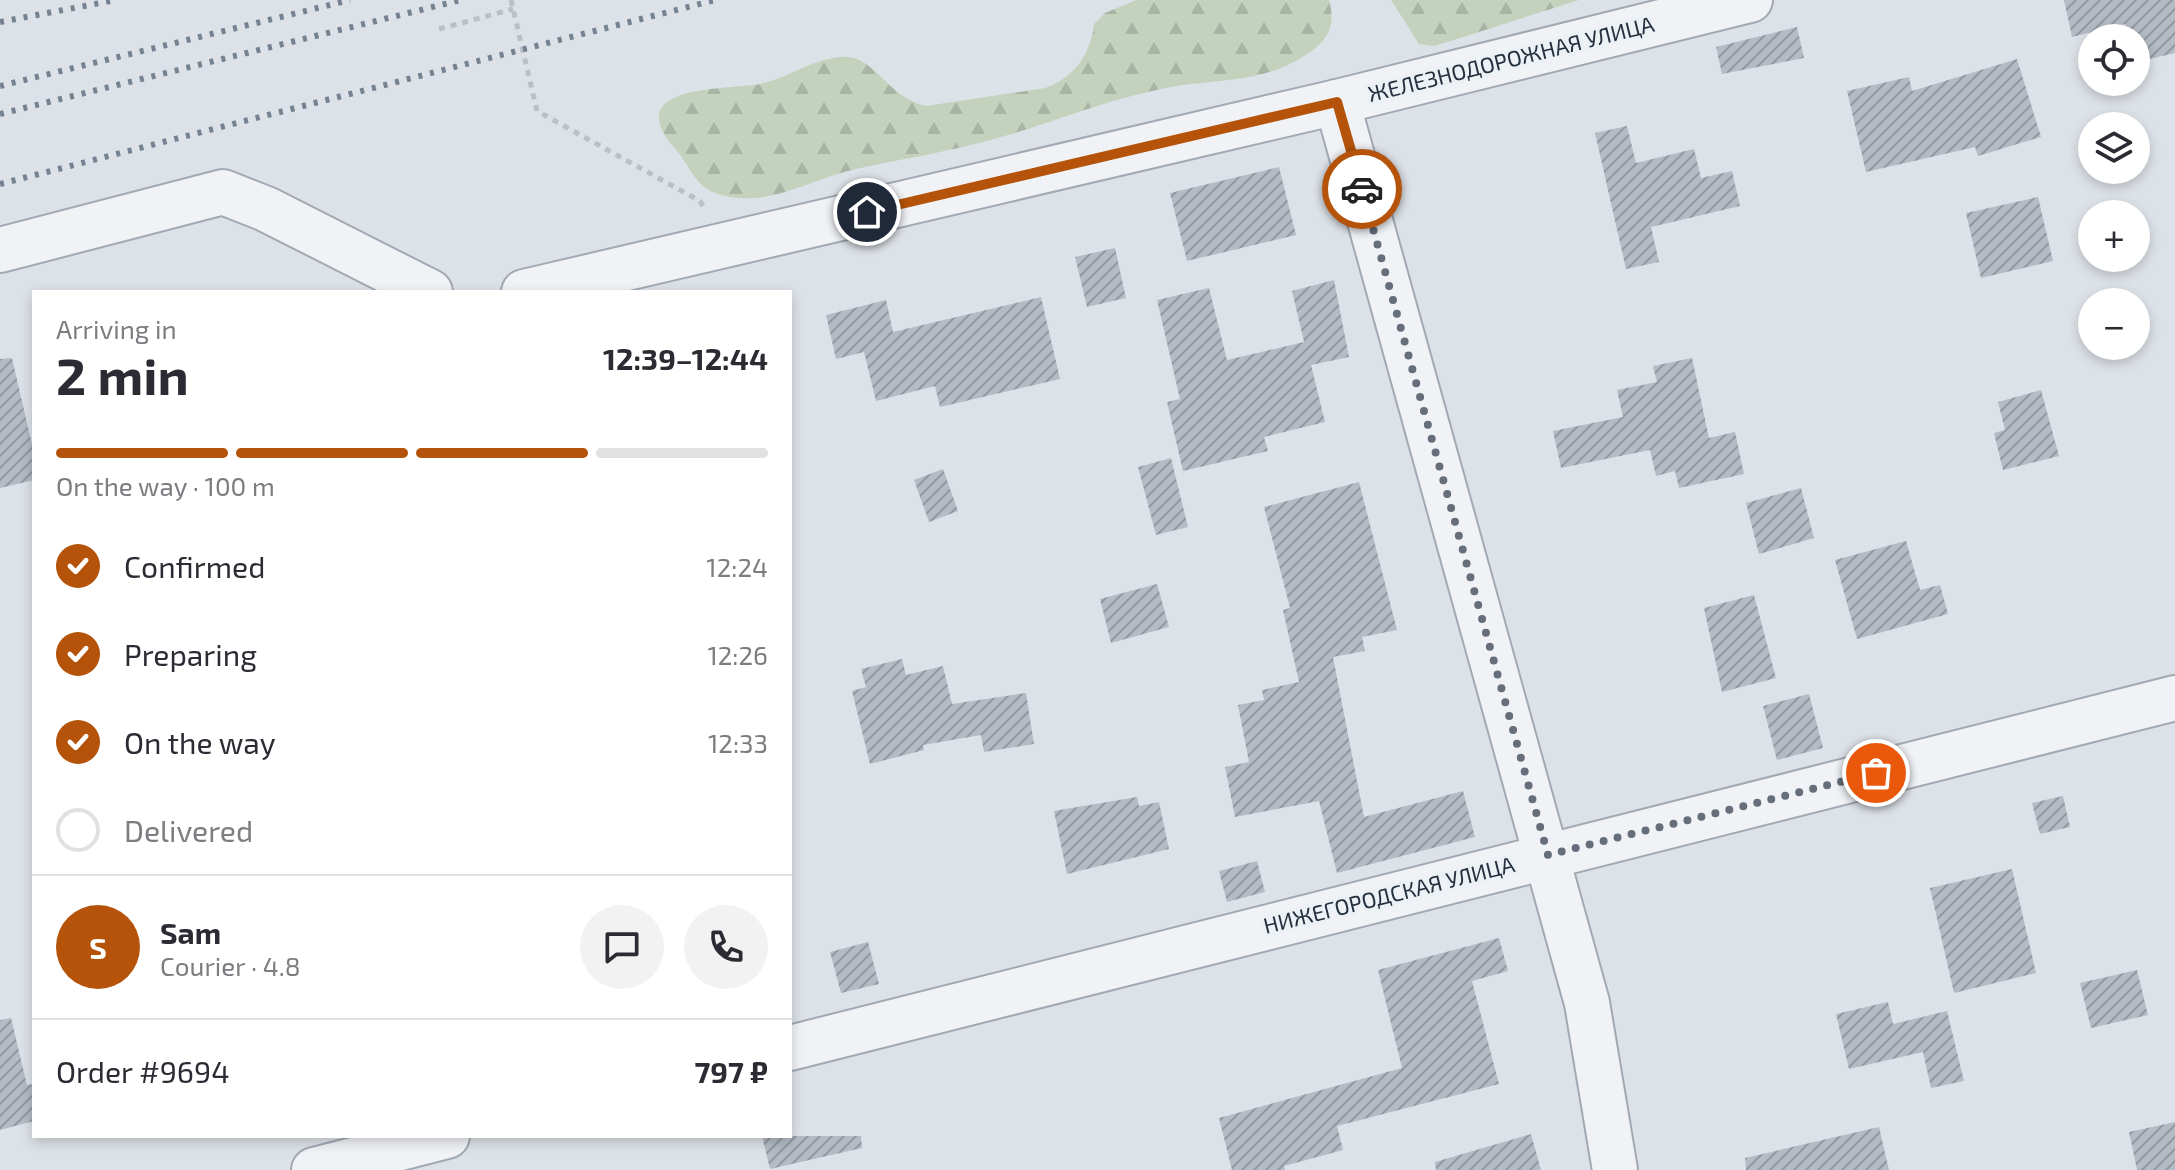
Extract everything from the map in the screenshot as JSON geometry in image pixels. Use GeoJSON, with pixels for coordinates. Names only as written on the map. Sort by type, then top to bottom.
{"type":"FeatureCollection","features":[{"type":"Feature","properties":{"kind":"street","name":"ЖЕЛЕЗНОДОРОЖНАЯ УЛИЦА"},"geometry":{"type":"LineString","coordinates":[[532,290],[1337,102],[1750,0]]}},
{"type":"Feature","properties":{"kind":"street"},"geometry":{"type":"LineString","coordinates":[[1337,102],[1587,1003],[1615,1170]]}},
{"type":"Feature","properties":{"kind":"street"},"geometry":{"type":"LineString","coordinates":[[0,250],[223,192],[266,209],[426,290]]}},
{"type":"Feature","properties":{"kind":"street","name":"НИЖЕГОРОДСКАЯ УЛИЦА"},"geometry":{"type":"LineString","coordinates":[[792,1047],[2175,698]]}},
{"type":"Feature","properties":{"kind":"street"},"geometry":{"type":"LineString","coordinates":[[314,1170],[439,1138]]}},
{"type":"Feature","properties":{"kind":"path"},"geometry":{"type":"LineString","coordinates":[[511,0],[537,111],[700,201],[722,244]]}},
{"type":"Feature","properties":{"kind":"path"},"geometry":{"type":"LineString","coordinates":[[439,29],[513,9]]}},
{"type":"Feature","properties":{"kind":"green space"},"geometry":{"type":"Polygon","coordinates":[[[1136,0],[1329,0],[1332,19],[1327,34],[1317,47],[1284,67],[1267,73],[1137,94],[998,138],[856,169],[769,196],[734,198],[709,190],[697,180],[661,128],[659,113],[668,102],[683,94],[760,84],[831,58],[852,58],[863,62],[900,94],[926,106],[1045,88],[1064,78],[1079,64],[1089,45],[1094,24],[1105,13],[1136,0]]]}},
{"type":"Feature","properties":{"kind":"green space"},"geometry":{"type":"Polygon","coordinates":[[[1391,0],[1579,0],[1435,46],[1419,44],[1391,0]]]}},
{"type":"Feature","properties":{"kind":"building"},"geometry":{"type":"Polygon","coordinates":[[[2064,0],[2175,0],[2175,53],[2150,59],[2150,24],[2078,24],[2078,36],[2072,37],[2064,0]]]}},
{"type":"Feature","properties":{"kind":"building"},"geometry":{"type":"Polygon","coordinates":[[[1797,27],[1804,58],[1722,74],[1716,47],[1797,27]]]}},
{"type":"Feature","properties":{"kind":"building"},"geometry":{"type":"Polygon","coordinates":[[[2017,59],[2041,137],[1978,156],[1975,147],[1866,172],[1847,91],[1909,77],[1912,91],[2017,59]]]}},
{"type":"Feature","properties":{"kind":"building"},"geometry":{"type":"Polygon","coordinates":[[[1627,126],[1636,163],[1694,149],[1701,178],[1732,171],[1740,206],[1651,227],[1659,262],[1626,269],[1595,133],[1627,126]]]}},
{"type":"Feature","properties":{"kind":"building"},"geometry":{"type":"Polygon","coordinates":[[[1279,167],[1296,235],[1187,261],[1170,193],[1279,167]]]}},
{"type":"Feature","properties":{"kind":"building"},"geometry":{"type":"Polygon","coordinates":[[[2038,197],[2053,261],[1981,278],[1966,213],[2038,197]]]}},
{"type":"Feature","properties":{"kind":"building"},"geometry":{"type":"Polygon","coordinates":[[[1115,248],[1126,298],[1087,307],[1075,257],[1115,248]]]}},
{"type":"Feature","properties":{"kind":"building"},"geometry":{"type":"Polygon","coordinates":[[[1334,280],[1349,357],[1311,365],[1325,422],[1264,437],[1268,451],[1183,471],[1167,402],[1180,399],[1157,300],[1209,288],[1227,360],[1304,342],[1292,291],[1334,280]]]}},
{"type":"Feature","properties":{"kind":"building"},"geometry":{"type":"Polygon","coordinates":[[[1041,297],[1060,379],[940,407],[935,386],[876,401],[864,352],[836,359],[826,315],[886,300],[893,332],[1041,297]]]}},
{"type":"Feature","properties":{"kind":"building"},"geometry":{"type":"Polygon","coordinates":[[[12,358],[32,444],[32,480],[0,488],[0,359],[12,358]]]}},
{"type":"Feature","properties":{"kind":"building"},"geometry":{"type":"Polygon","coordinates":[[[1692,358],[1709,438],[1735,432],[1744,474],[1679,488],[1675,471],[1656,476],[1650,450],[1561,468],[1553,431],[1623,417],[1617,390],[1657,382],[1653,366],[1692,358]]]}},
{"type":"Feature","properties":{"kind":"building"},"geometry":{"type":"Polygon","coordinates":[[[2041,390],[2059,456],[2003,470],[1994,433],[2005,430],[1998,402],[2041,390]]]}},
{"type":"Feature","properties":{"kind":"building"},"geometry":{"type":"Polygon","coordinates":[[[1171,458],[1188,527],[1156,535],[1138,467],[1171,458]]]}},
{"type":"Feature","properties":{"kind":"building"},"geometry":{"type":"Polygon","coordinates":[[[943,469],[958,511],[929,522],[914,480],[943,469]]]}},
{"type":"Feature","properties":{"kind":"building"},"geometry":{"type":"Polygon","coordinates":[[[1359,482],[1397,630],[1362,637],[1365,651],[1333,657],[1364,817],[1463,791],[1475,837],[1337,873],[1319,801],[1235,817],[1225,767],[1249,762],[1238,705],[1264,700],[1262,690],[1299,682],[1283,610],[1290,608],[1264,507],[1359,482]]]}},
{"type":"Feature","properties":{"kind":"building"},"geometry":{"type":"Polygon","coordinates":[[[1801,488],[1814,538],[1759,554],[1746,503],[1801,488]]]}},
{"type":"Feature","properties":{"kind":"building"},"geometry":{"type":"Polygon","coordinates":[[[1906,541],[1920,590],[1940,585],[1948,614],[1857,639],[1835,560],[1906,541]]]}},
{"type":"Feature","properties":{"kind":"building"},"geometry":{"type":"Polygon","coordinates":[[[1157,584],[1169,627],[1111,643],[1100,599],[1157,584]]]}},
{"type":"Feature","properties":{"kind":"building"},"geometry":{"type":"Polygon","coordinates":[[[1754,595],[1776,678],[1722,692],[1704,608],[1754,595]]]}},
{"type":"Feature","properties":{"kind":"building"},"geometry":{"type":"Polygon","coordinates":[[[902,659],[906,675],[943,666],[952,704],[1026,693],[1034,744],[984,752],[981,735],[923,745],[924,750],[870,764],[852,691],[866,687],[861,669],[902,659]]]}},
{"type":"Feature","properties":{"kind":"building"},"geometry":{"type":"Polygon","coordinates":[[[1809,694],[1823,748],[1777,760],[1763,706],[1809,694]]]}},
{"type":"Feature","properties":{"kind":"building"},"geometry":{"type":"Polygon","coordinates":[[[2063,796],[2070,827],[2040,834],[2032,803],[2063,796]]]}},
{"type":"Feature","properties":{"kind":"building"},"geometry":{"type":"Polygon","coordinates":[[[1137,797],[1139,806],[1159,802],[1169,849],[1067,874],[1054,811],[1137,797]]]}},
{"type":"Feature","properties":{"kind":"building"},"geometry":{"type":"Polygon","coordinates":[[[1257,861],[1265,892],[1227,902],[1219,871],[1257,861]]]}},
{"type":"Feature","properties":{"kind":"building"},"geometry":{"type":"Polygon","coordinates":[[[2012,869],[2036,973],[1954,993],[1930,888],[2012,869]]]}},
{"type":"Feature","properties":{"kind":"building"},"geometry":{"type":"Polygon","coordinates":[[[1499,938],[1508,971],[1472,981],[1499,1084],[1337,1126],[1343,1150],[1284,1166],[1285,1170],[1232,1170],[1219,1118],[1402,1068],[1378,970],[1499,938]]]}},
{"type":"Feature","properties":{"kind":"building"},"geometry":{"type":"Polygon","coordinates":[[[868,942],[879,984],[841,993],[830,952],[868,942]]]}},
{"type":"Feature","properties":{"kind":"building"},"geometry":{"type":"Polygon","coordinates":[[[2137,970],[2148,1015],[2091,1028],[2080,983],[2137,970]]]}},
{"type":"Feature","properties":{"kind":"building"},"geometry":{"type":"Polygon","coordinates":[[[1888,1002],[1893,1024],[1947,1011],[1964,1081],[1931,1088],[1923,1052],[1849,1069],[1836,1014],[1888,1002]]]}},
{"type":"Feature","properties":{"kind":"building"},"geometry":{"type":"Polygon","coordinates":[[[11,1018],[27,1085],[32,1084],[32,1122],[0,1130],[0,1020],[11,1018]]]}},
{"type":"Feature","properties":{"kind":"building"},"geometry":{"type":"Polygon","coordinates":[[[2175,1122],[2175,1170],[2137,1170],[2129,1132],[2175,1122]]]}},
{"type":"Feature","properties":{"kind":"building"},"geometry":{"type":"Polygon","coordinates":[[[1879,1127],[1889,1170],[1746,1170],[1745,1158],[1879,1127]]]}},
{"type":"Feature","properties":{"kind":"building"},"geometry":{"type":"Polygon","coordinates":[[[1531,1134],[1541,1170],[1436,1170],[1435,1162],[1531,1134]]]}},
{"type":"Feature","properties":{"kind":"building"},"geometry":{"type":"Polygon","coordinates":[[[861,1136],[862,1148],[770,1169],[762,1138],[861,1136]]]}},
{"type":"Feature","properties":{"kind":"railway"},"geometry":{"type":"LineString","coordinates":[[0,22],[116,0]]}},
{"type":"Feature","properties":{"kind":"railway"},"geometry":{"type":"LineString","coordinates":[[0,86],[350,0]]}},
{"type":"Feature","properties":{"kind":"railway"},"geometry":{"type":"LineString","coordinates":[[0,114],[461,0]]}},
{"type":"Feature","properties":{"kind":"railway"},"geometry":{"type":"LineString","coordinates":[[0,184],[715,0]]}},
{"type":"Feature","properties":{"kind":"way so far"},"geometry":{"type":"LineString","coordinates":[[1362,189],[1548,855],[1876,773]]}},
{"type":"Feature","properties":{"kind":"route"},"geometry":{"type":"LineString","coordinates":[[867,212],[1337,102],[1362,189]]}}]}
